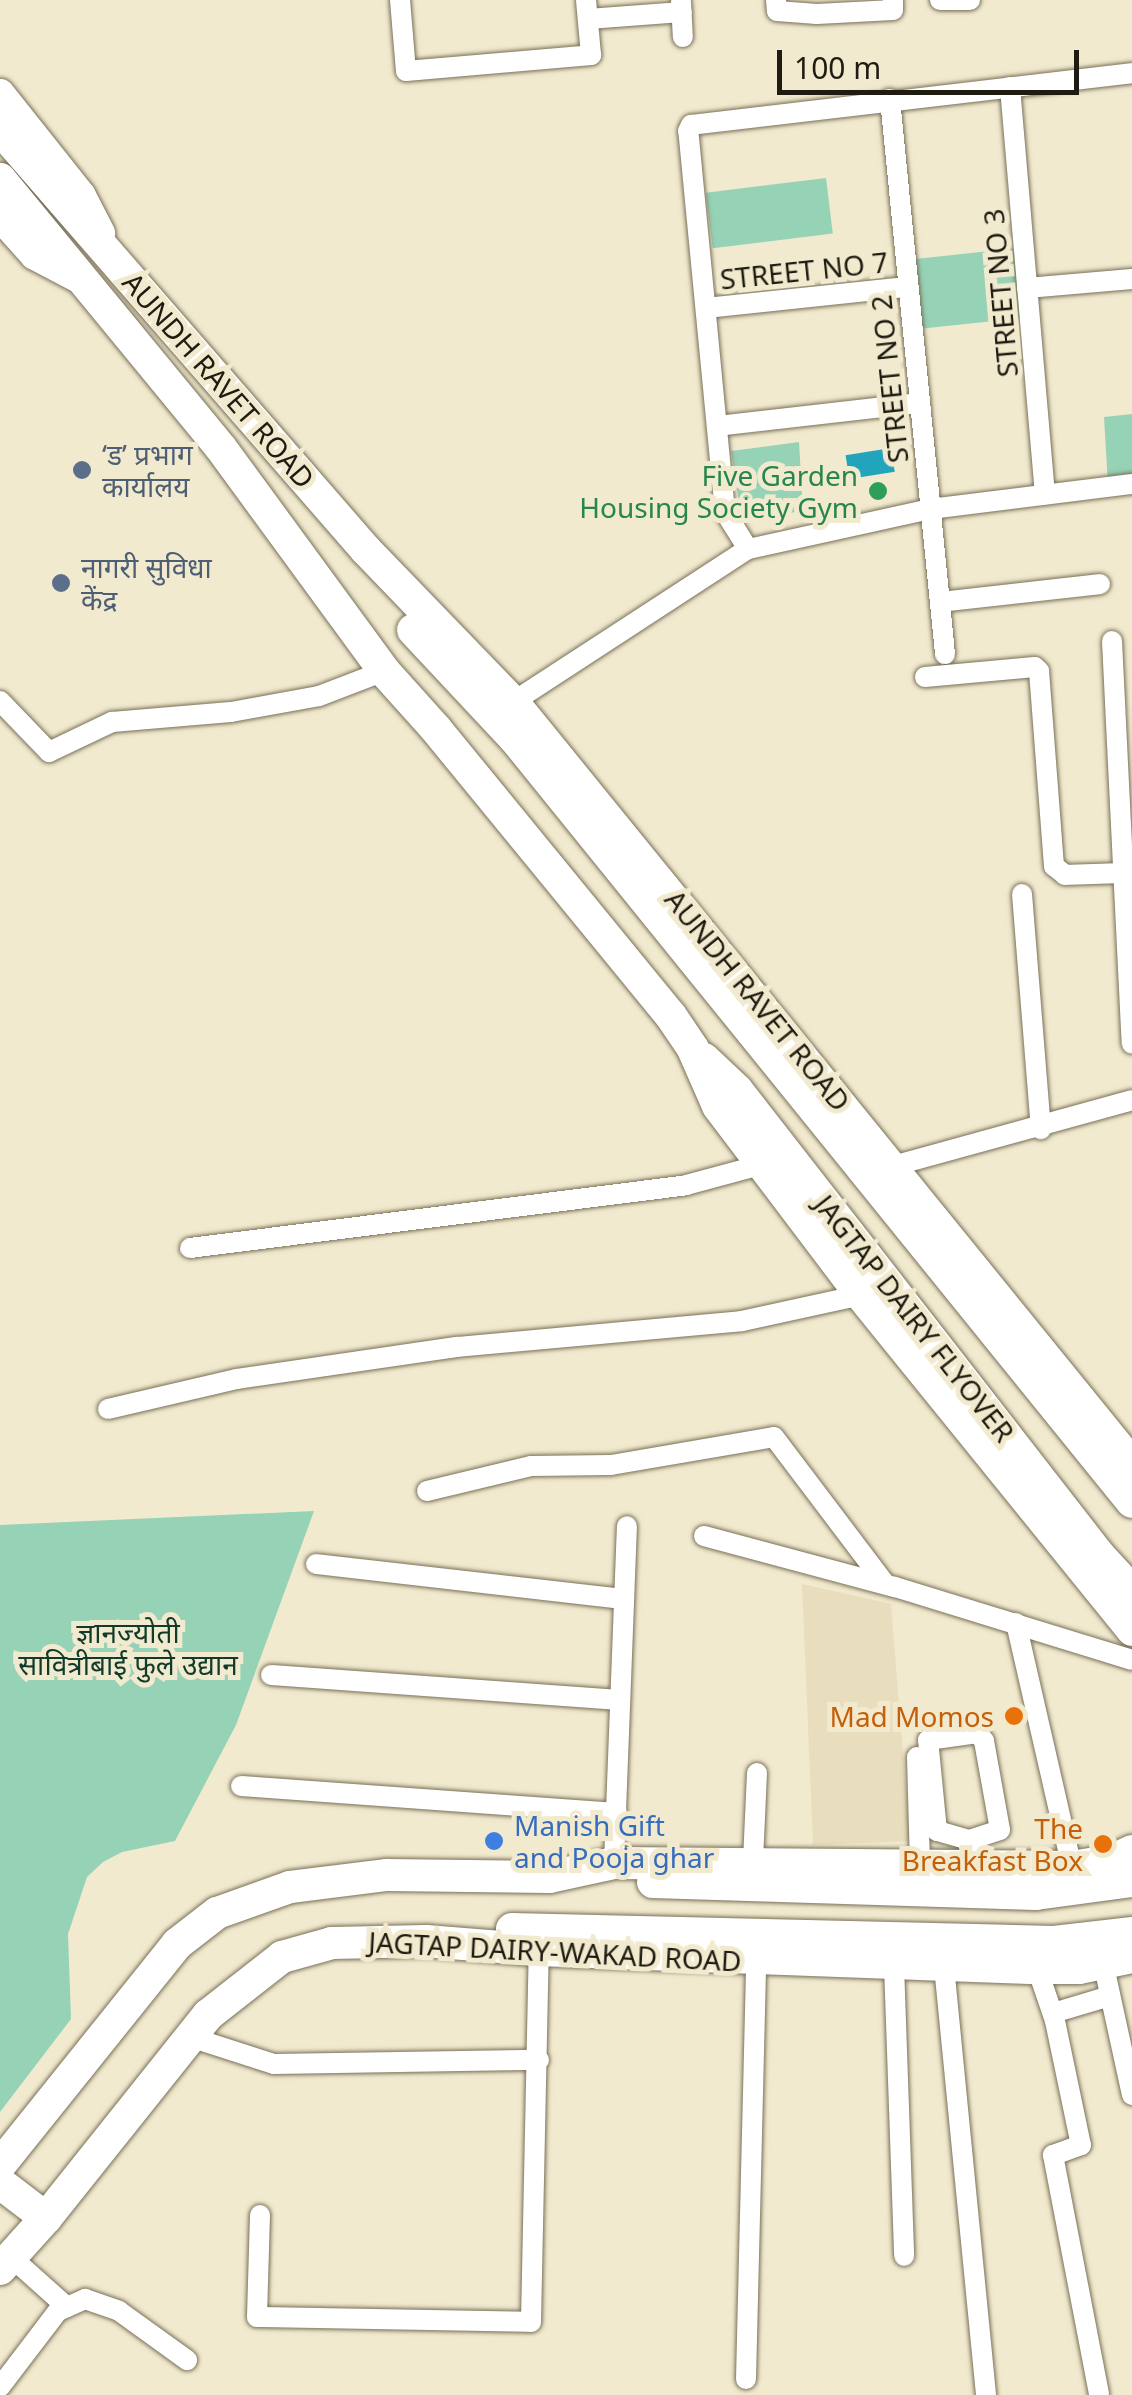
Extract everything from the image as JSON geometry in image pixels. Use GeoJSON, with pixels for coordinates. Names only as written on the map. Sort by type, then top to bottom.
{"type":"FeatureCollection","features":[{"type":"Feature","properties":{"kind":"main road","name":"AUNDH RAVET ROAD"},"geometry":{"type":"LineString","coordinates":[[0,129],[366,550],[513,702],[756,1023]]}},
{"type":"Feature","properties":{"kind":"main road","name":"AUNDH RAVET ROAD"},"geometry":{"type":"LineString","coordinates":[[0,179],[221,448],[384,671],[436,729],[693,1049]]}},
{"type":"Feature","properties":{"kind":"main road","name":"AUNDH RAVET ROAD"},"geometry":{"type":"LineString","coordinates":[[366,550],[385,600],[514,739],[756,1023],[893,1166],[1132,1464]]}},
{"type":"Feature","properties":{"kind":"main road","name":"JAGTAP DAIRY FLYOVER"},"geometry":{"type":"LineString","coordinates":[[756,1023],[1132,1502]]}},
{"type":"Feature","properties":{"kind":"main road","name":"JAGTAP DAIRY FLYOVER"},"geometry":{"type":"LineString","coordinates":[[693,1049],[737,1090],[1099,1555],[1132,1591]]}},
{"type":"Feature","properties":{"kind":"main road"},"geometry":{"type":"LineString","coordinates":[[693,1049],[718,1106],[861,1294],[1132,1630]]}},
{"type":"Feature","properties":{"kind":"main road"},"geometry":{"type":"LineString","coordinates":[[549,1877],[614,1862],[920,1864],[970,1853],[1072,1866],[1113,1860],[1132,1851]]}},
{"type":"Feature","properties":{"kind":"main road"},"geometry":{"type":"LineString","coordinates":[[0,2165],[68,2085],[177,1944],[217,1913],[290,1888],[386,1875],[1036,1894],[1132,1882]]}},
{"type":"Feature","properties":{"kind":"main road"},"geometry":{"type":"LineString","coordinates":[[426,1941],[494,1929],[563,1928],[1054,1942],[1132,1934]]}},
{"type":"Feature","properties":{"kind":"main road","name":"JAGTAP DAIRY-WAKAD ROAD"},"geometry":{"type":"LineString","coordinates":[[5,2263],[226,1998],[282,1957],[332,1943],[426,1941],[539,1950],[894,1965],[1037,1968],[1118,1960]]}},
{"type":"Feature","properties":{"kind":"main road"},"geometry":{"type":"LineString","coordinates":[[0,2183],[46,2218]]}},
{"type":"Feature","properties":{"kind":"street"},"geometry":{"type":"LineString","coordinates":[[400,0],[406,72],[591,55],[587,10],[682,6],[682,38]]}},
{"type":"Feature","properties":{"kind":"street"},"geometry":{"type":"LineString","coordinates":[[776,0],[777,11],[828,14],[893,10],[893,0]]}},
{"type":"Feature","properties":{"kind":"street"},"geometry":{"type":"LineString","coordinates":[[940,0],[970,0]]}},
{"type":"Feature","properties":{"kind":"street"},"geometry":{"type":"LineString","coordinates":[[748,548],[725,512],[688,131],[698,121],[1132,73]]}},
{"type":"Feature","properties":{"kind":"street","name":"STREET NO 3"},"geometry":{"type":"LineString","coordinates":[[1010,87],[1045,495]]}},
{"type":"Feature","properties":{"kind":"street"},"geometry":{"type":"LineString","coordinates":[[0,94],[81,196],[111,254]]}},
{"type":"Feature","properties":{"kind":"street","name":"STREET NO 2"},"geometry":{"type":"LineString","coordinates":[[890,99],[944,654]]}},
{"type":"Feature","properties":{"kind":"street"},"geometry":{"type":"LineString","coordinates":[[0,216],[35,255],[86,282]]}},
{"type":"Feature","properties":{"kind":"street"},"geometry":{"type":"LineString","coordinates":[[1027,288],[1132,279]]}},
{"type":"Feature","properties":{"kind":"street","name":"STREET NO 7"},"geometry":{"type":"LineString","coordinates":[[706,308],[908,287]]}},
{"type":"Feature","properties":{"kind":"street"},"geometry":{"type":"LineString","coordinates":[[717,426],[919,403]]}},
{"type":"Feature","properties":{"kind":"street"},"geometry":{"type":"LineString","coordinates":[[513,702],[748,548],[930,509],[1132,484]]}},
{"type":"Feature","properties":{"kind":"street"},"geometry":{"type":"LineString","coordinates":[[940,602],[1100,584]]}},
{"type":"Feature","properties":{"kind":"street"},"geometry":{"type":"LineString","coordinates":[[1112,641],[1126,848],[1121,873],[1132,1044]]}},
{"type":"Feature","properties":{"kind":"street"},"geometry":{"type":"LineString","coordinates":[[925,677],[1026,664],[1039,671],[1054,866],[1066,875],[1121,873]]}},
{"type":"Feature","properties":{"kind":"street"},"geometry":{"type":"LineString","coordinates":[[0,701],[48,752],[112,722],[231,712],[319,696],[384,671]]}},
{"type":"Feature","properties":{"kind":"street"},"geometry":{"type":"LineString","coordinates":[[1022,894],[1041,1128]]}},
{"type":"Feature","properties":{"kind":"street"},"geometry":{"type":"LineString","coordinates":[[893,1166],[1132,1100]]}},
{"type":"Feature","properties":{"kind":"street"},"geometry":{"type":"LineString","coordinates":[[190,1248],[670,1187],[764,1164]]}},
{"type":"Feature","properties":{"kind":"street"},"geometry":{"type":"LineString","coordinates":[[108,1409],[236,1379],[458,1347],[742,1322],[861,1294]]}},
{"type":"Feature","properties":{"kind":"street"},"geometry":{"type":"LineString","coordinates":[[428,1491],[531,1466],[612,1465],[774,1437],[885,1584]]}},
{"type":"Feature","properties":{"kind":"street"},"geometry":{"type":"LineString","coordinates":[[614,1862],[627,1526]]}},
{"type":"Feature","properties":{"kind":"street"},"geometry":{"type":"LineString","coordinates":[[704,1536],[885,1584],[1132,1660]]}},
{"type":"Feature","properties":{"kind":"street"},"geometry":{"type":"LineString","coordinates":[[316,1564],[624,1599]]}},
{"type":"Feature","properties":{"kind":"street"},"geometry":{"type":"LineString","coordinates":[[1016,1624],[1072,1866]]}},
{"type":"Feature","properties":{"kind":"street"},"geometry":{"type":"LineString","coordinates":[[271,1674],[620,1700]]}},
{"type":"Feature","properties":{"kind":"street"},"geometry":{"type":"LineString","coordinates":[[982,1736],[1000,1830],[970,1853],[937,1831],[928,1740],[982,1736]]}},
{"type":"Feature","properties":{"kind":"street"},"geometry":{"type":"LineString","coordinates":[[916,1737],[920,1864]]}},
{"type":"Feature","properties":{"kind":"street"},"geometry":{"type":"LineString","coordinates":[[752,1862],[758,1774]]}},
{"type":"Feature","properties":{"kind":"street"},"geometry":{"type":"LineString","coordinates":[[241,1786],[617,1813]]}},
{"type":"Feature","properties":{"kind":"street"},"geometry":{"type":"LineString","coordinates":[[260,2215],[256,2317],[531,2322],[539,1950]]}},
{"type":"Feature","properties":{"kind":"street"},"geometry":{"type":"LineString","coordinates":[[746,2379],[756,1960]]}},
{"type":"Feature","properties":{"kind":"street"},"geometry":{"type":"LineString","coordinates":[[1118,1960],[1110,1996],[1132,2095]]}},
{"type":"Feature","properties":{"kind":"street"},"geometry":{"type":"LineString","coordinates":[[894,1965],[904,2256]]}},
{"type":"Feature","properties":{"kind":"street"},"geometry":{"type":"LineString","coordinates":[[944,1966],[986,2395]]}},
{"type":"Feature","properties":{"kind":"street"},"geometry":{"type":"LineString","coordinates":[[1037,1968],[1053,2014],[1081,2145],[1052,2155],[1100,2395]]}},
{"type":"Feature","properties":{"kind":"street"},"geometry":{"type":"LineString","coordinates":[[1053,2014],[1110,1996]]}},
{"type":"Feature","properties":{"kind":"street"},"geometry":{"type":"LineString","coordinates":[[190,2037],[274,2064],[539,2060]]}},
{"type":"Feature","properties":{"kind":"street"},"geometry":{"type":"LineString","coordinates":[[5,2263],[67,2307]]}},
{"type":"Feature","properties":{"kind":"street"},"geometry":{"type":"LineString","coordinates":[[0,2387],[58,2311],[85,2298],[118,2310],[187,2360]]}},
{"type":"Feature","properties":{"kind":"shaded area"},"geometry":{"type":"Polygon","coordinates":[[[802,1584],[891,1604],[910,1841],[813,1845],[802,1584]]]}},
{"type":"Feature","properties":{"kind":"green space"},"geometry":{"type":"Polygon","coordinates":[[[826,178],[833,234],[713,248],[706,193],[826,178]]]}},
{"type":"Feature","properties":{"kind":"green space"},"geometry":{"type":"Polygon","coordinates":[[[1019,248],[1026,318],[918,329],[911,259],[1019,248]]]}},
{"type":"Feature","properties":{"kind":"green space"},"geometry":{"type":"Polygon","coordinates":[[[1132,414],[1132,481],[1108,485],[1104,417],[1132,414]]]}},
{"type":"Feature","properties":{"kind":"green space"},"geometry":{"type":"Polygon","coordinates":[[[799,442],[803,512],[741,515],[731,451],[799,442]]]}},
{"type":"Feature","properties":{"kind":"green space","name":"ज्ञानज्योती सावित्रीबाई फुले उद्यान"},"geometry":{"type":"Polygon","coordinates":[[[314,1511],[236,1725],[175,1841],[122,1852],[87,1877],[68,1934],[71,2019],[0,2112],[0,1525],[314,1511]]]}},
{"type":"Feature","properties":{"kind":"water"},"geometry":{"type":"Polygon","coordinates":[[[891,448],[895,472],[849,479],[846,455],[891,448]]]}},
{"type":"Feature","properties":{"kind":"place","name":"‘ड’ प्रभाग कार्यालय"},"geometry":{"type":"Point","coordinates":[82,470]}},
{"type":"Feature","properties":{"kind":"place","name":"Five Garden Housing Society Gym"},"geometry":{"type":"Point","coordinates":[878,491]}},
{"type":"Feature","properties":{"kind":"place","name":"नागरी सुविधा केंद्र"},"geometry":{"type":"Point","coordinates":[61,583]}},
{"type":"Feature","properties":{"kind":"place","name":"Mad Momos"},"geometry":{"type":"Point","coordinates":[1014,1716]}},
{"type":"Feature","properties":{"kind":"place","name":"Manish Gift and Pooja ghar"},"geometry":{"type":"Point","coordinates":[494,1841]}},
{"type":"Feature","properties":{"kind":"place","name":"The Breakfast Box"},"geometry":{"type":"Point","coordinates":[1103,1844]}}]}
